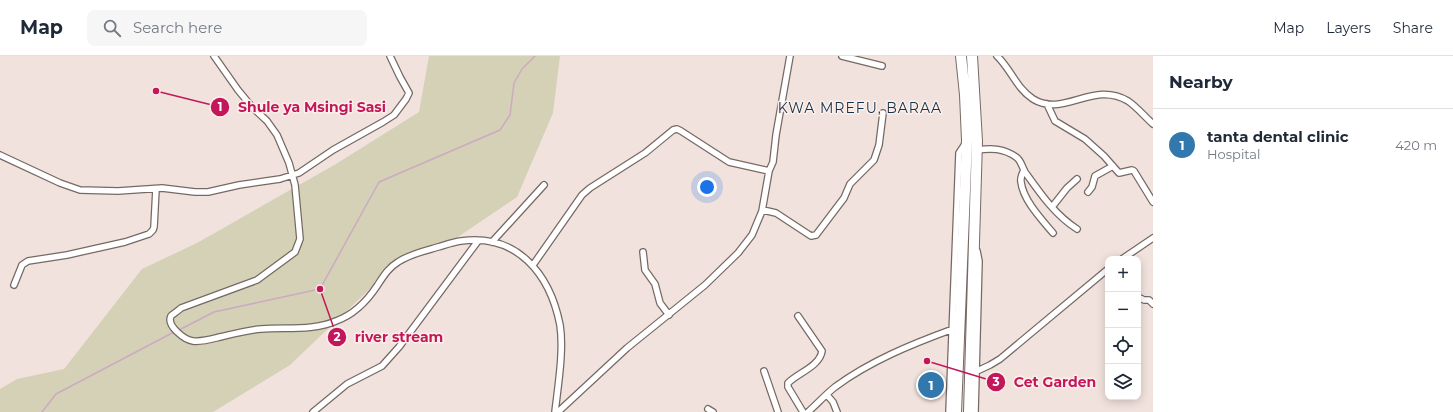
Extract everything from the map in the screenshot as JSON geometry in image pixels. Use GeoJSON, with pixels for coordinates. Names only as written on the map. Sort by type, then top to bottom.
{"type":"FeatureCollection","features":[{"type":"Feature","properties":{"kind":"highway"},"geometry":{"type":"LineString","coordinates":[[956,412],[963,205],[967,140],[965,95],[961,56]]}},
{"type":"Feature","properties":{"kind":"highway"},"geometry":{"type":"LineString","coordinates":[[969,412],[977,150],[972,56]]}},
{"type":"Feature","properties":{"kind":"highway"},"geometry":{"type":"LineString","coordinates":[[963,205],[976,207]]}},
{"type":"Feature","properties":{"kind":"highway"},"geometry":{"type":"LineString","coordinates":[[962,241],[975,243]]}},
{"type":"Feature","properties":{"kind":"street"},"geometry":{"type":"LineString","coordinates":[[214,56],[247,101],[273,128],[286,153],[293,175],[297,197],[300,240],[295,252],[257,280],[180,308],[172,316],[171,320],[176,331],[186,339],[195,341],[260,329],[297,328],[336,322],[352,313],[362,304],[389,268],[399,261],[418,252],[461,241],[492,242],[508,247],[533,265],[552,297],[560,326],[561,350],[557,412]]}},
{"type":"Feature","properties":{"kind":"street"},"geometry":{"type":"LineString","coordinates":[[0,155],[60,183],[80,190],[118,191],[156,188],[208,192],[238,185],[280,179],[299,173],[332,150],[383,122],[398,111],[409,92],[390,56]]}},
{"type":"Feature","properties":{"kind":"street"},"geometry":{"type":"LineString","coordinates":[[557,412],[627,348],[705,284],[738,253],[752,235],[762,210],[769,171],[773,162],[776,135],[790,56]]}},
{"type":"Feature","properties":{"kind":"street"},"geometry":{"type":"LineString","coordinates":[[842,56],[882,66]]}},
{"type":"Feature","properties":{"kind":"street"},"geometry":{"type":"LineString","coordinates":[[997,56],[1022,88],[1032,98],[1047,104],[1061,104],[1098,94],[1108,94],[1127,101],[1153,124]]}},
{"type":"Feature","properties":{"kind":"street"},"geometry":{"type":"LineString","coordinates":[[1047,104],[1054,122],[1085,139],[1121,173],[1132,170],[1134,171],[1153,202]]}},
{"type":"Feature","properties":{"kind":"street"},"geometry":{"type":"LineString","coordinates":[[762,210],[776,213],[811,236],[816,236],[844,198],[852,183],[874,160],[879,145],[883,113]]}},
{"type":"Feature","properties":{"kind":"street"},"geometry":{"type":"LineString","coordinates":[[533,265],[582,195],[590,188],[646,153],[673,130],[677,129],[681,131],[729,162],[769,171]]}},
{"type":"Feature","properties":{"kind":"street"},"geometry":{"type":"LineString","coordinates":[[949,412],[959,153],[967,140]]}},
{"type":"Feature","properties":{"kind":"street"},"geometry":{"type":"LineString","coordinates":[[977,150],[988,148],[1000,149],[1018,158],[1024,170],[1044,198],[1069,224],[1077,229]]}},
{"type":"Feature","properties":{"kind":"street"},"geometry":{"type":"LineString","coordinates":[[1088,192],[1092,187],[1095,176],[1113,166]]}},
{"type":"Feature","properties":{"kind":"street"},"geometry":{"type":"LineString","coordinates":[[1024,170],[1021,178],[1022,187],[1030,204],[1053,233]]}},
{"type":"Feature","properties":{"kind":"street"},"geometry":{"type":"LineString","coordinates":[[1052,207],[1067,188],[1077,179]]}},
{"type":"Feature","properties":{"kind":"street"},"geometry":{"type":"LineString","coordinates":[[492,242],[544,185]]}},
{"type":"Feature","properties":{"kind":"street"},"geometry":{"type":"LineString","coordinates":[[14,285],[22,265],[28,261],[125,242],[149,234],[154,227],[156,188]]}},
{"type":"Feature","properties":{"kind":"street"},"geometry":{"type":"LineString","coordinates":[[1126,256],[1153,238]]}},
{"type":"Feature","properties":{"kind":"street"},"geometry":{"type":"LineString","coordinates":[[313,412],[347,384],[382,366],[399,346],[478,241]]}},
{"type":"Feature","properties":{"kind":"street"},"geometry":{"type":"LineString","coordinates":[[975,243],[979,261],[975,412]]}},
{"type":"Feature","properties":{"kind":"street"},"geometry":{"type":"LineString","coordinates":[[644,252],[645,270],[655,284],[660,302],[669,315]]}},
{"type":"Feature","properties":{"kind":"street"},"geometry":{"type":"LineString","coordinates":[[975,372],[1000,359],[1105,272]]}},
{"type":"Feature","properties":{"kind":"street"},"geometry":{"type":"LineString","coordinates":[[1141,298],[1150,300],[1153,304]]}},
{"type":"Feature","properties":{"kind":"street"},"geometry":{"type":"LineString","coordinates":[[798,316],[822,351],[822,355],[814,364],[788,383],[788,387],[802,412]]}},
{"type":"Feature","properties":{"kind":"street"},"geometry":{"type":"LineString","coordinates":[[808,412],[834,388],[861,371],[903,349],[953,329]]}},
{"type":"Feature","properties":{"kind":"street"},"geometry":{"type":"LineString","coordinates":[[764,371],[778,412]]}},
{"type":"Feature","properties":{"kind":"street"},"geometry":{"type":"LineString","coordinates":[[827,395],[833,402],[837,412]]}},
{"type":"Feature","properties":{"kind":"shaded area"},"geometry":{"type":"Polygon","coordinates":[[[429,56],[560,56],[553,113],[517,197],[446,245],[399,261],[290,365],[213,412],[0,412],[0,389],[17,379],[64,369],[142,269],[197,243],[336,164],[419,112],[429,56]]]}},
{"type":"Feature","properties":{"kind":"waterway"},"geometry":{"type":"LineString","coordinates":[[177,331],[214,312],[320,289],[379,182],[500,130],[510,115],[514,83],[522,69],[535,56]]}},
{"type":"Feature","properties":{"kind":"waterway"},"geometry":{"type":"LineString","coordinates":[[42,412],[56,394],[174,332]]}},
{"type":"Feature","properties":{"kind":"place","name":"Shule ya Msingi Sasi"},"geometry":{"type":"Point","coordinates":[156,91]}},
{"type":"Feature","properties":{"kind":"place","name":"river stream"},"geometry":{"type":"Point","coordinates":[320,289]}},
{"type":"Feature","properties":{"kind":"place","name":"Cet Garden"},"geometry":{"type":"Point","coordinates":[927,361]}},
{"type":"Feature","properties":{"kind":"place","name":"tanta dental clinic"},"geometry":{"type":"Point","coordinates":[931,385]}},
{"type":"Feature","properties":{"kind":"district","name":"KWA MREFU, BARAA"},"geometry":{"type":"Point","coordinates":[860,108]}}]}
